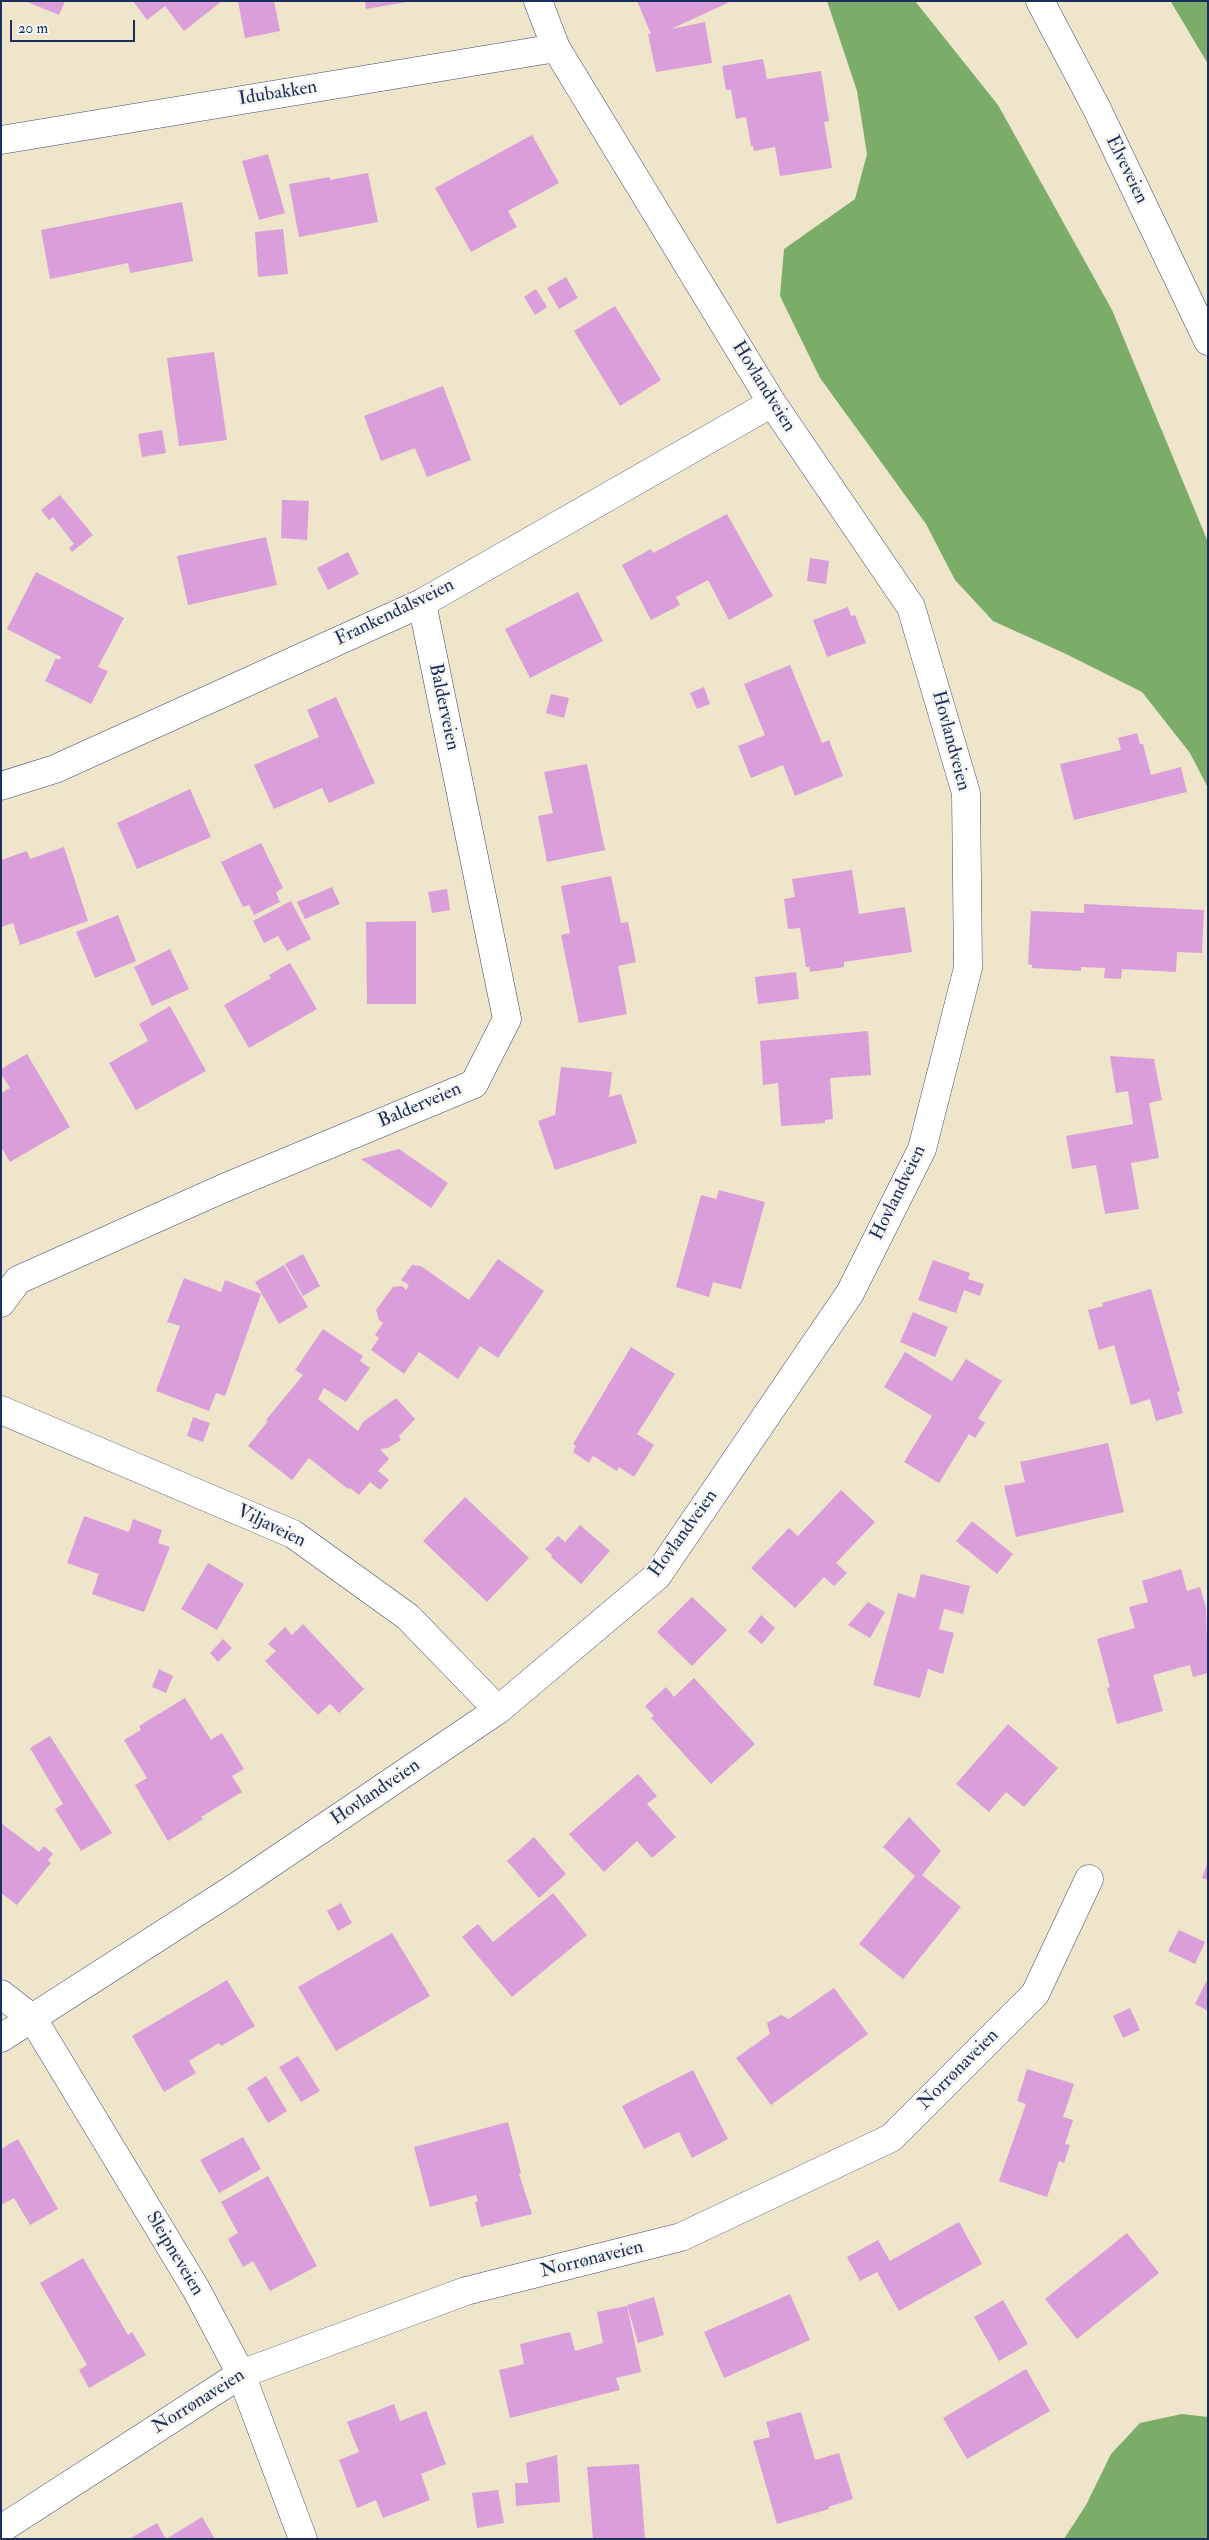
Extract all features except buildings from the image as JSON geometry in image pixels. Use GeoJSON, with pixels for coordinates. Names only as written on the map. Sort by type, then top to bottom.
{"type":"FeatureCollection","features":[{"type":"Feature","properties":{"kind":"main road","name":"Hovlandveien"},"geometry":{"type":"LineString","coordinates":[[1,2038],[230,1891],[498,1710],[657,1576],[850,1293],[922,1149],[968,968],[966,793],[911,607],[772,403],[556,48],[538,1]]}},
{"type":"Feature","properties":{"kind":"main road","name":"Elveveien"},"geometry":{"type":"LineString","coordinates":[[1040,1],[1097,109],[1208,341]]}},
{"type":"Feature","properties":{"kind":"main road","name":"Idubakken"},"geometry":{"type":"LineString","coordinates":[[1,140],[556,48]]}},
{"type":"Feature","properties":{"kind":"main road","name":"Frankendalsveien"},"geometry":{"type":"LineString","coordinates":[[1,786],[55,769],[422,603],[772,403]]}},
{"type":"Feature","properties":{"kind":"main road","name":"Balderveien"},"geometry":{"type":"LineString","coordinates":[[1,1303],[18,1280],[224,1188],[474,1084],[507,1018],[422,603]]}},
{"type":"Feature","properties":{"kind":"main road","name":"Viljaveien"},"geometry":{"type":"LineString","coordinates":[[1,1410],[293,1534],[408,1616],[498,1710]]}},
{"type":"Feature","properties":{"kind":"main road","name":"Norrønaveien"},"geometry":{"type":"LineString","coordinates":[[1,2529],[241,2374],[466,2291],[681,2237],[891,2138],[1035,1994],[1089,1879]]}},
{"type":"Feature","properties":{"kind":"main road","name":"Sleipneveien"},"geometry":{"type":"LineString","coordinates":[[1,1994],[32,2019],[196,2289],[241,2374],[304,2539]]}},
{"type":"Feature","properties":{"kind":"green space"},"geometry":{"type":"Polygon","coordinates":[[[827,1],[915,1],[998,105],[1112,310],[1208,542],[1208,788],[1190,753],[1142,692],[1066,654],[993,621],[955,580],[926,524],[820,378],[780,296],[784,249],[855,199],[867,154],[857,91],[827,1]]]}},
{"type":"Feature","properties":{"kind":"green space"},"geometry":{"type":"Polygon","coordinates":[[[1208,1],[1208,64],[1171,2],[1208,1]]]}},
{"type":"Feature","properties":{"kind":"green space"},"geometry":{"type":"Polygon","coordinates":[[[1182,2414],[1208,2417],[1208,2539],[1064,2539],[1086,2505],[1111,2454],[1140,2423],[1182,2414]]]}}]}
